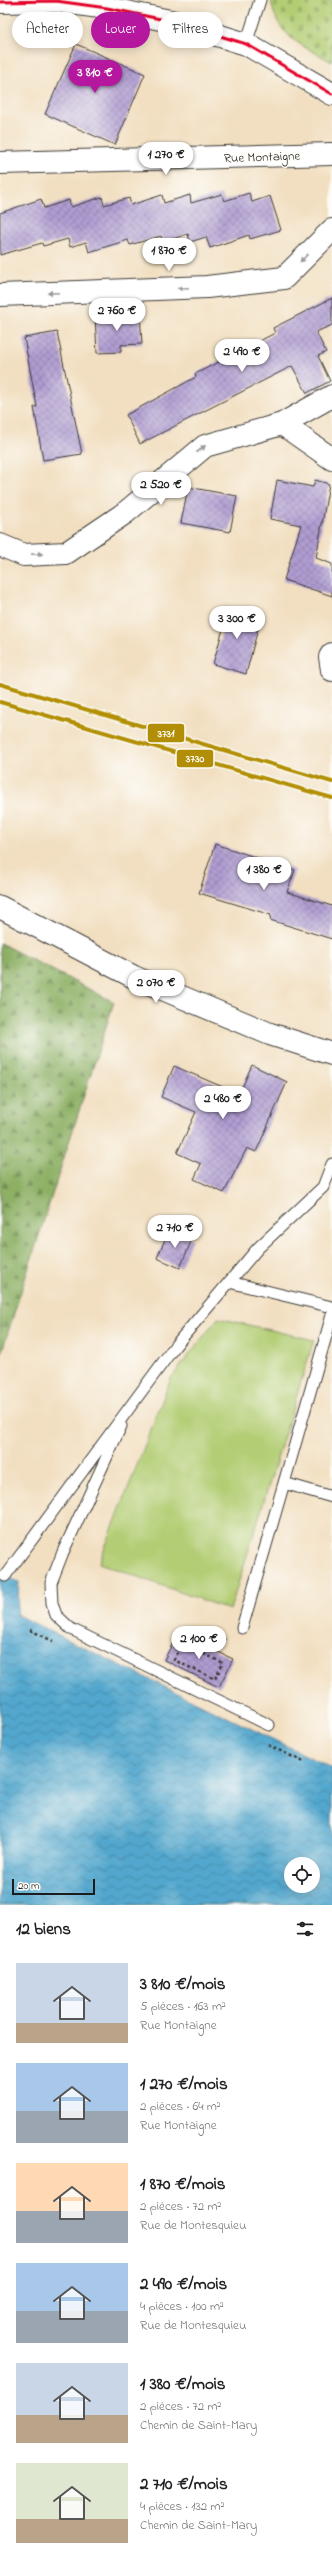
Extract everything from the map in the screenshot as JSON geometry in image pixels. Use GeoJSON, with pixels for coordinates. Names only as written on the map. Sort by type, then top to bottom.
{"type":"FeatureCollection","features":[{"type":"Feature","properties":{"kind":"street"},"geometry":{"type":"LineString","coordinates":[[0,2],[56,1],[108,8],[175,22],[246,44],[332,94]]}},
{"type":"Feature","properties":{"kind":"street","name":"Rue Montaigne"},"geometry":{"type":"LineString","coordinates":[[0,163],[332,154]]}},
{"type":"Feature","properties":{"kind":"street"},"geometry":{"type":"LineString","coordinates":[[0,294],[207,287],[284,278],[332,230]]}},
{"type":"Feature","properties":{"kind":"street"},"geometry":{"type":"LineString","coordinates":[[0,545],[24,554],[66,553],[125,513],[205,446],[282,424],[332,396]]}},
{"type":"Feature","properties":{"kind":"street"},"geometry":{"type":"LineString","coordinates":[[282,424],[332,459]]}},
{"type":"Feature","properties":{"kind":"street"},"geometry":{"type":"LineString","coordinates":[[332,654],[330,657],[332,670]]}},
{"type":"Feature","properties":{"kind":"street"},"geometry":{"type":"LineString","coordinates":[[0,907],[134,977],[270,1034],[332,1054]]}},
{"type":"Feature","properties":{"kind":"lane"},"geometry":{"type":"LineString","coordinates":[[246,44],[260,0]]}},
{"type":"Feature","properties":{"kind":"lane"},"geometry":{"type":"LineString","coordinates":[[5,1576],[131,1403],[175,1346],[258,1248],[323,1187],[332,1164]]}},
{"type":"Feature","properties":{"kind":"lane"},"geometry":{"type":"LineString","coordinates":[[229,1282],[332,1307]]}},
{"type":"Feature","properties":{"kind":"lane"},"geometry":{"type":"LineString","coordinates":[[242,1628],[332,1315]]}},
{"type":"Feature","properties":{"kind":"lane"},"geometry":{"type":"LineString","coordinates":[[131,1403],[63,1552],[51,1583],[52,1603],[56,1615],[71,1629],[268,1725]]}},
{"type":"Feature","properties":{"kind":"lane"},"geometry":{"type":"LineString","coordinates":[[284,1483],[332,1497]]}},
{"type":"Feature","properties":{"kind":"path"},"geometry":{"type":"LineString","coordinates":[[202,1652],[242,1628]]}},
{"type":"Feature","properties":{"kind":"path"},"geometry":{"type":"LineString","coordinates":[[182,1643],[202,1652],[223,1662],[215,1679],[174,1660],[182,1643]]}},
{"type":"Feature","properties":{"kind":"green space"},"geometry":{"type":"Polygon","coordinates":[[[271,0],[332,0],[332,62],[301,45],[285,32],[274,13],[271,0]]]}},
{"type":"Feature","properties":{"kind":"green space"},"geometry":{"type":"Polygon","coordinates":[[[0,943],[114,1002],[0,1357],[0,943]]]}},
{"type":"Feature","properties":{"kind":"green space"},"geometry":{"type":"Polygon","coordinates":[[[218,1318],[314,1340],[230,1610],[99,1563],[171,1378],[218,1318]]]}},
{"type":"Feature","properties":{"kind":"water"},"geometry":{"type":"Polygon","coordinates":[[[0,1574],[19,1582],[17,1615],[332,1768],[332,1905],[0,1905],[0,1574]]]}},
{"type":"Feature","properties":{"kind":"building"},"geometry":{"type":"Polygon","coordinates":[[[83,47],[145,74],[115,145],[45,114],[74,48],[83,47]]]}},
{"type":"Feature","properties":{"kind":"building"},"geometry":{"type":"Polygon","coordinates":[[[249,193],[252,202],[270,196],[281,230],[250,239],[249,235],[210,248],[206,237],[190,242],[188,234],[163,242],[161,236],[130,245],[128,240],[89,252],[86,242],[70,247],[68,239],[43,246],[42,243],[0,255],[0,213],[41,199],[44,208],[69,200],[71,207],[102,197],[104,205],[129,198],[131,205],[162,195],[164,203],[190,195],[191,203],[222,194],[224,201],[249,193]]]}},
{"type":"Feature","properties":{"kind":"building"},"geometry":{"type":"Polygon","coordinates":[[[332,298],[332,325],[316,332],[326,352],[318,356],[330,381],[307,393],[292,366],[140,444],[126,415],[196,377],[195,374],[275,333],[273,328],[332,298]]]}},
{"type":"Feature","properties":{"kind":"building"},"geometry":{"type":"Polygon","coordinates":[[[140,314],[142,344],[121,345],[121,352],[97,353],[95,316],[140,314]]]}},
{"type":"Feature","properties":{"kind":"building"},"geometry":{"type":"Polygon","coordinates":[[[57,332],[82,454],[43,460],[34,407],[37,407],[24,338],[57,332]]]}},
{"type":"Feature","properties":{"kind":"building"},"geometry":{"type":"Polygon","coordinates":[[[277,480],[313,487],[315,480],[329,484],[316,558],[332,564],[332,596],[284,580],[301,525],[270,519],[277,480]]]}},
{"type":"Feature","properties":{"kind":"building"},"geometry":{"type":"Polygon","coordinates":[[[188,487],[237,496],[230,532],[181,523],[188,487]]]}},
{"type":"Feature","properties":{"kind":"building"},"geometry":{"type":"Polygon","coordinates":[[[225,608],[261,617],[246,674],[213,664],[223,629],[218,628],[225,608]]]}},
{"type":"Feature","properties":{"kind":"building"},"geometry":{"type":"Polygon","coordinates":[[[215,844],[295,870],[287,892],[332,906],[332,939],[270,920],[271,915],[199,893],[215,844]]]}},
{"type":"Feature","properties":{"kind":"building"},"geometry":{"type":"Polygon","coordinates":[[[252,1065],[287,1082],[256,1152],[247,1148],[224,1193],[194,1179],[201,1164],[177,1153],[196,1112],[161,1097],[174,1066],[239,1094],[252,1065]]]}},
{"type":"Feature","properties":{"kind":"building"},"geometry":{"type":"Polygon","coordinates":[[[169,1230],[192,1239],[180,1268],[157,1258],[169,1230]]]}},
{"type":"Feature","properties":{"kind":"building"},"geometry":{"type":"Polygon","coordinates":[[[178,1633],[233,1659],[219,1687],[164,1660],[178,1633]]]}},
{"type":"Feature","properties":{"kind":"railway"},"geometry":{"type":"LineString","coordinates":[[289,785],[332,799]]}},
{"type":"Feature","properties":{"kind":"transit line","name":"1"},"geometry":{"type":"LineString","coordinates":[[0,2],[56,1],[107,8],[175,22],[246,44],[332,94]]}},
{"type":"Feature","properties":{"kind":"transit line","name":"3731"},"geometry":{"type":"LineString","coordinates":[[0,684],[332,782]]}},
{"type":"Feature","properties":{"kind":"transit line","name":"3730"},"geometry":{"type":"LineString","coordinates":[[0,702],[332,798]]}}]}
